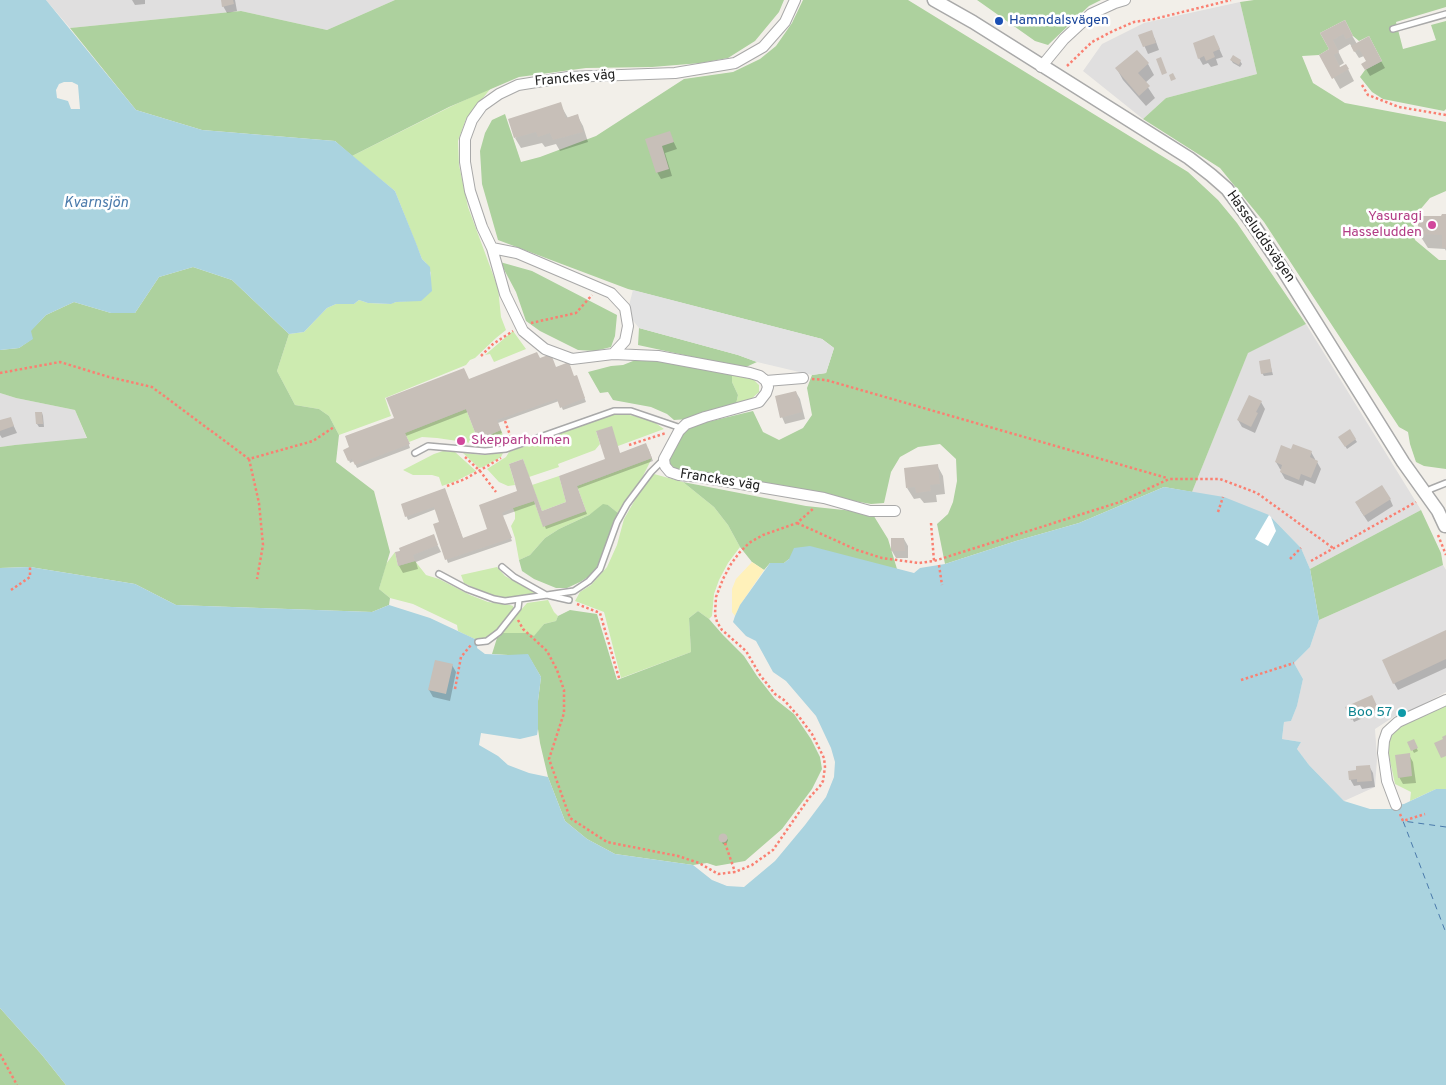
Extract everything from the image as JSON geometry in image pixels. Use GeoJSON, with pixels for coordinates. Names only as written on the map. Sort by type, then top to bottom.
{"type":"FeatureCollection","features":[{"type":"Feature","properties":{"kind":"street","name":"Franckes väg"},"geometry":{"type":"LineString","coordinates":[[795,0],[786,22],[763,47],[735,63],[674,72],[568,77],[518,85],[499,94],[482,106],[472,120],[465,139],[464,162],[470,191],[482,227],[492,248],[505,294],[523,331],[545,349],[572,359],[614,354],[658,356],[750,373],[760,376],[766,381],[803,378]]}},
{"type":"Feature","properties":{"kind":"street","name":"Hasseluddsvägen"},"geometry":{"type":"LineString","coordinates":[[934,0],[973,22],[1041,67],[1189,158],[1227,189],[1275,257],[1423,497],[1438,511],[1443,527]]}},
{"type":"Feature","properties":{"kind":"street"},"geometry":{"type":"LineString","coordinates":[[1041,67],[1064,39],[1091,14],[1125,0]]}},
{"type":"Feature","properties":{"kind":"street"},"geometry":{"type":"LineString","coordinates":[[492,248],[517,253],[611,293],[625,308],[628,326],[624,340],[614,354]]}},
{"type":"Feature","properties":{"kind":"street"},"geometry":{"type":"LineString","coordinates":[[682,428],[686,424],[705,416],[758,402],[766,393],[768,387],[766,381]]}},
{"type":"Feature","properties":{"kind":"street","name":"Franckes väg"},"geometry":{"type":"LineString","coordinates":[[682,428],[664,459],[664,466],[670,472],[824,498],[870,511],[895,512]]}},
{"type":"Feature","properties":{"kind":"street"},"geometry":{"type":"LineString","coordinates":[[1396,805],[1387,781],[1383,753],[1387,732],[1398,722],[1446,700]]}},
{"type":"Feature","properties":{"kind":"lane"},"geometry":{"type":"LineString","coordinates":[[1393,29],[1446,14]]}},
{"type":"Feature","properties":{"kind":"lane"},"geometry":{"type":"LineString","coordinates":[[416,453],[428,446],[484,451],[506,449],[614,411],[631,411],[682,428]]}},
{"type":"Feature","properties":{"kind":"lane"},"geometry":{"type":"LineString","coordinates":[[439,574],[484,596],[505,601],[574,591],[589,581],[600,569],[617,522],[627,504],[651,472],[664,459]]}},
{"type":"Feature","properties":{"kind":"lane"},"geometry":{"type":"LineString","coordinates":[[1423,497],[1431,489],[1446,483]]}},
{"type":"Feature","properties":{"kind":"lane"},"geometry":{"type":"LineString","coordinates":[[502,567],[514,577],[546,595],[569,600]]}},
{"type":"Feature","properties":{"kind":"lane"},"geometry":{"type":"LineString","coordinates":[[478,642],[487,641],[495,636],[518,608],[519,600]]}},
{"type":"Feature","properties":{"kind":"path"},"geometry":{"type":"LineString","coordinates":[[1067,66],[1092,42],[1113,30],[1134,22],[1231,0]]}},
{"type":"Feature","properties":{"kind":"path"},"geometry":{"type":"LineString","coordinates":[[1362,85],[1368,95],[1399,107],[1446,114]]}},
{"type":"Feature","properties":{"kind":"path"},"geometry":{"type":"LineString","coordinates":[[481,356],[505,335],[521,326],[576,313],[598,287]]}},
{"type":"Feature","properties":{"kind":"path"},"geometry":{"type":"LineString","coordinates":[[0,373],[60,362],[109,377],[152,387],[249,459],[259,503],[263,545],[257,579]]}},
{"type":"Feature","properties":{"kind":"path"},"geometry":{"type":"LineString","coordinates":[[803,378],[826,380],[1169,479],[1220,479],[1257,493],[1333,548]]}},
{"type":"Feature","properties":{"kind":"path"},"geometry":{"type":"LineString","coordinates":[[505,420],[514,447]]}},
{"type":"Feature","properties":{"kind":"path"},"geometry":{"type":"LineString","coordinates":[[249,459],[313,441],[334,427]]}},
{"type":"Feature","properties":{"kind":"path"},"geometry":{"type":"LineString","coordinates":[[629,445],[682,428]]}},
{"type":"Feature","properties":{"kind":"path"},"geometry":{"type":"LineString","coordinates":[[456,449],[480,471],[496,492]]}},
{"type":"Feature","properties":{"kind":"path"},"geometry":{"type":"LineString","coordinates":[[447,486],[465,479],[505,456],[506,449]]}},
{"type":"Feature","properties":{"kind":"path"},"geometry":{"type":"LineString","coordinates":[[797,523],[857,550],[882,558],[919,563],[934,561],[1120,502],[1169,479]]}},
{"type":"Feature","properties":{"kind":"path"},"geometry":{"type":"LineString","coordinates":[[1218,512],[1224,497]]}},
{"type":"Feature","properties":{"kind":"path"},"geometry":{"type":"LineString","coordinates":[[1311,561],[1423,497]]}},
{"type":"Feature","properties":{"kind":"path"},"geometry":{"type":"LineString","coordinates":[[514,613],[523,629],[547,651],[557,670],[564,690],[564,713],[549,759],[570,818],[607,842],[678,856],[699,863],[718,874],[735,872],[752,865],[773,850],[809,798],[820,786],[825,775],[825,767],[824,758],[812,734],[795,712],[765,682],[746,651],[722,630],[715,614],[716,597],[723,579],[739,553],[763,535],[797,523],[824,498]]}},
{"type":"Feature","properties":{"kind":"path"},"geometry":{"type":"LineString","coordinates":[[931,523],[934,561]]}},
{"type":"Feature","properties":{"kind":"path"},"geometry":{"type":"LineString","coordinates":[[1443,527],[1446,555]]}},
{"type":"Feature","properties":{"kind":"path"},"geometry":{"type":"LineString","coordinates":[[1290,559],[1301,548]]}},
{"type":"Feature","properties":{"kind":"path"},"geometry":{"type":"LineString","coordinates":[[939,565],[942,585]]}},
{"type":"Feature","properties":{"kind":"path"},"geometry":{"type":"LineString","coordinates":[[11,590],[30,577],[30,567]]}},
{"type":"Feature","properties":{"kind":"path"},"geometry":{"type":"LineString","coordinates":[[569,600],[600,613],[618,678]]}},
{"type":"Feature","properties":{"kind":"path"},"geometry":{"type":"LineString","coordinates":[[455,689],[461,657],[473,643],[478,642]]}},
{"type":"Feature","properties":{"kind":"path"},"geometry":{"type":"LineString","coordinates":[[1241,680],[1294,663]]}},
{"type":"Feature","properties":{"kind":"path"},"geometry":{"type":"LineString","coordinates":[[1396,805],[1403,821],[1425,814]]}},
{"type":"Feature","properties":{"kind":"path"},"geometry":{"type":"LineString","coordinates":[[726,843],[735,872]]}},
{"type":"Feature","properties":{"kind":"path"},"geometry":{"type":"LineString","coordinates":[[0,1054],[17,1085]]}},
{"type":"Feature","properties":{"kind":"shaded area"},"geometry":{"type":"Polygon","coordinates":[[[46,0],[395,0],[327,30],[241,11],[70,28],[46,0]]]}},
{"type":"Feature","properties":{"kind":"shaded area"},"geometry":{"type":"Polygon","coordinates":[[[1240,2],[1257,74],[1166,98],[1143,119],[1083,71],[1102,44],[1144,23],[1240,2]]]}},
{"type":"Feature","properties":{"kind":"shaded area"},"geometry":{"type":"Polygon","coordinates":[[[633,290],[822,339],[834,348],[826,373],[812,375],[757,362],[639,328],[627,313],[633,290]]]}},
{"type":"Feature","properties":{"kind":"shaded area"},"geometry":{"type":"Polygon","coordinates":[[[1306,324],[1421,510],[1310,569],[1301,548],[1271,517],[1192,492],[1248,352],[1306,324]]]}},
{"type":"Feature","properties":{"kind":"shaded area"},"geometry":{"type":"Polygon","coordinates":[[[0,393],[75,410],[87,439],[0,447],[0,393]]]}},
{"type":"Feature","properties":{"kind":"shaded area"},"geometry":{"type":"Polygon","coordinates":[[[1443,565],[1446,570],[1446,692],[1401,716],[1395,716],[1375,729],[1377,759],[1375,787],[1344,801],[1309,765],[1297,749],[1301,742],[1282,739],[1284,722],[1291,721],[1297,706],[1303,679],[1294,663],[1310,647],[1319,620],[1443,565]]]}},
{"type":"Feature","properties":{"kind":"green space"},"geometry":{"type":"Polygon","coordinates":[[[395,0],[784,0],[779,12],[755,41],[728,58],[701,63],[652,67],[586,68],[519,77],[449,107],[352,156],[335,141],[202,130],[136,110],[70,28],[241,11],[327,30],[395,0]]]}},
{"type":"Feature","properties":{"kind":"green space"},"geometry":{"type":"Polygon","coordinates":[[[803,0],[908,0],[1188,172],[1218,200],[1237,223],[1306,324],[1248,353],[1192,492],[1164,487],[1079,523],[945,564],[937,524],[948,514],[953,502],[957,481],[956,459],[940,444],[918,447],[900,457],[891,472],[884,503],[871,504],[677,470],[670,464],[670,455],[683,432],[699,424],[753,411],[763,432],[779,440],[803,428],[812,415],[807,388],[812,375],[826,373],[834,348],[822,339],[628,289],[498,240],[482,184],[480,151],[485,133],[492,120],[505,114],[521,162],[596,136],[684,79],[733,72],[760,59],[776,46],[792,23],[803,0]]]}},
{"type":"Feature","properties":{"kind":"green space"},"geometry":{"type":"Polygon","coordinates":[[[977,0],[1101,0],[1089,6],[1048,45],[1035,41],[977,0]]]}},
{"type":"Feature","properties":{"kind":"green space"},"geometry":{"type":"Polygon","coordinates":[[[1254,0],[1446,0],[1446,7],[1396,22],[1403,49],[1436,40],[1431,25],[1446,21],[1446,109],[1444,111],[1383,99],[1372,92],[1360,77],[1365,70],[1382,61],[1369,36],[1359,41],[1353,36],[1345,20],[1320,33],[1329,49],[1319,55],[1302,56],[1313,83],[1345,103],[1446,122],[1446,191],[1430,198],[1413,218],[1415,240],[1439,260],[1446,260],[1446,469],[1424,466],[1416,462],[1408,432],[1399,427],[1264,222],[1220,168],[1143,119],[1166,98],[1257,74],[1240,2],[1254,0]]]}},
{"type":"Feature","properties":{"kind":"green space"},"geometry":{"type":"Polygon","coordinates":[[[491,88],[466,119],[458,141],[459,165],[468,207],[498,288],[501,317],[506,330],[466,365],[385,398],[391,416],[339,435],[329,416],[319,409],[295,405],[277,371],[289,334],[304,332],[327,308],[336,304],[354,304],[359,300],[368,303],[390,304],[408,301],[430,282],[431,273],[422,259],[395,191],[352,156],[491,88]]]}},
{"type":"Feature","properties":{"kind":"green space"},"geometry":{"type":"Polygon","coordinates":[[[500,262],[532,271],[617,315],[615,336],[611,347],[595,351],[578,350],[540,331],[526,321],[516,292],[500,262]]]}},
{"type":"Feature","properties":{"kind":"green space"},"geometry":{"type":"Polygon","coordinates":[[[193,267],[232,280],[289,334],[277,371],[295,405],[319,409],[329,416],[339,435],[336,462],[374,491],[390,552],[379,589],[390,598],[389,605],[372,612],[176,605],[135,584],[30,567],[0,568],[0,447],[87,438],[75,410],[0,393],[0,350],[19,348],[32,339],[30,331],[46,315],[74,302],[111,313],[135,313],[159,277],[193,267]]]}},
{"type":"Feature","properties":{"kind":"green space"},"geometry":{"type":"Polygon","coordinates":[[[639,328],[757,362],[746,367],[638,345],[639,328]]]}},
{"type":"Feature","properties":{"kind":"green space"},"geometry":{"type":"Polygon","coordinates":[[[513,331],[526,349],[494,362],[490,354],[485,355],[513,331]]]}},
{"type":"Feature","properties":{"kind":"green space"},"geometry":{"type":"Polygon","coordinates":[[[651,359],[732,374],[732,382],[738,395],[736,404],[689,419],[674,420],[667,414],[651,407],[613,400],[608,392],[600,393],[588,372],[623,365],[633,361],[651,359]]]}},
{"type":"Feature","properties":{"kind":"green space"},"geometry":{"type":"Polygon","coordinates":[[[732,374],[752,378],[759,385],[759,392],[749,401],[736,404],[738,395],[732,382],[732,374]]]}},
{"type":"Feature","properties":{"kind":"green space"},"geometry":{"type":"Polygon","coordinates":[[[466,409],[476,435],[481,433],[483,438],[501,430],[505,440],[478,444],[422,437],[409,442],[405,433],[466,409]]]}},
{"type":"Feature","properties":{"kind":"green space"},"geometry":{"type":"Polygon","coordinates":[[[614,413],[654,422],[664,429],[618,446],[596,431],[600,444],[595,450],[558,464],[559,467],[529,477],[523,459],[509,464],[515,485],[508,486],[499,482],[487,469],[506,457],[509,452],[614,413]]]}},
{"type":"Feature","properties":{"kind":"green space"},"geometry":{"type":"Polygon","coordinates":[[[443,451],[455,452],[476,471],[442,486],[439,477],[413,475],[403,470],[434,454],[443,451]]]}},
{"type":"Feature","properties":{"kind":"green space"},"geometry":{"type":"Polygon","coordinates":[[[463,453],[483,455],[503,453],[501,457],[479,468],[463,453]]]}},
{"type":"Feature","properties":{"kind":"green space"},"geometry":{"type":"Polygon","coordinates":[[[652,458],[641,480],[618,513],[608,505],[601,507],[545,538],[530,555],[519,560],[511,526],[515,519],[513,508],[534,501],[543,526],[586,511],[577,486],[652,458]]]}},
{"type":"Feature","properties":{"kind":"green space"},"geometry":{"type":"Polygon","coordinates":[[[654,474],[683,482],[714,507],[728,525],[740,547],[728,563],[719,580],[714,594],[712,616],[709,619],[698,611],[689,618],[691,652],[621,678],[604,612],[575,601],[580,592],[591,585],[607,567],[617,545],[624,519],[640,491],[654,474]]]}},
{"type":"Feature","properties":{"kind":"green space"},"geometry":{"type":"Polygon","coordinates":[[[559,476],[566,502],[542,511],[532,485],[559,476]]]}},
{"type":"Feature","properties":{"kind":"green space"},"geometry":{"type":"Polygon","coordinates":[[[683,482],[806,506],[872,513],[888,539],[897,569],[789,559],[784,563],[770,563],[764,570],[752,562],[740,547],[728,525],[714,507],[683,482]]]}},
{"type":"Feature","properties":{"kind":"green space"},"geometry":{"type":"Polygon","coordinates":[[[603,504],[608,505],[618,513],[600,562],[593,574],[567,588],[556,588],[534,579],[522,571],[519,560],[530,555],[545,538],[589,515],[603,504]]]}},
{"type":"Feature","properties":{"kind":"green space"},"geometry":{"type":"Polygon","coordinates":[[[1421,510],[1441,553],[1443,565],[1319,620],[1310,569],[1421,510]]]}},
{"type":"Feature","properties":{"kind":"green space"},"geometry":{"type":"Polygon","coordinates":[[[395,552],[398,566],[415,561],[426,575],[439,579],[488,602],[513,606],[514,610],[498,630],[486,640],[477,640],[458,631],[457,625],[413,604],[390,598],[379,589],[386,564],[395,552]]]}},
{"type":"Feature","properties":{"kind":"green space"},"geometry":{"type":"Polygon","coordinates":[[[497,567],[505,576],[537,594],[507,598],[496,596],[464,583],[461,575],[497,567]]]}},
{"type":"Feature","properties":{"kind":"green space"},"geometry":{"type":"Polygon","coordinates":[[[548,600],[558,616],[556,621],[544,624],[534,637],[529,633],[501,633],[527,603],[548,600]]]}},
{"type":"Feature","properties":{"kind":"green space"},"geometry":{"type":"Polygon","coordinates":[[[570,610],[597,614],[617,680],[691,652],[689,618],[698,611],[709,619],[744,656],[775,699],[794,714],[811,739],[820,757],[822,769],[812,789],[782,829],[745,861],[716,866],[707,863],[693,865],[615,854],[587,839],[565,821],[548,777],[540,743],[538,701],[541,677],[528,655],[492,654],[497,638],[501,633],[529,633],[534,636],[544,624],[556,621],[558,616],[570,610]]]}},
{"type":"Feature","properties":{"kind":"green space"},"geometry":{"type":"Polygon","coordinates":[[[1446,704],[1446,789],[1436,789],[1410,801],[1411,792],[1395,784],[1389,756],[1389,739],[1400,726],[1446,704]]]}},
{"type":"Feature","properties":{"kind":"green space"},"geometry":{"type":"Polygon","coordinates":[[[0,1008],[42,1055],[66,1085],[0,1085],[0,1008]]]}},
{"type":"Feature","properties":{"kind":"sand"},"geometry":{"type":"Polygon","coordinates":[[[752,562],[764,570],[740,605],[735,616],[732,612],[732,589],[736,579],[752,562]]]}},
{"type":"Feature","properties":{"kind":"water","name":"Kvarnsjön"},"geometry":{"type":"Polygon","coordinates":[[[0,0],[46,0],[136,110],[202,130],[335,141],[395,191],[422,259],[430,267],[432,291],[421,301],[391,304],[368,303],[359,300],[354,304],[336,304],[327,308],[304,332],[289,334],[232,280],[193,267],[159,277],[135,313],[111,313],[74,302],[46,315],[31,331],[33,339],[19,348],[0,350],[0,0]],[[72,82],[59,84],[56,90],[57,98],[68,101],[71,109],[80,109],[78,85],[72,82]]]}},
{"type":"Feature","properties":{"kind":"water"},"geometry":{"type":"Polygon","coordinates":[[[1164,487],[1224,497],[1269,515],[1301,548],[1310,569],[1319,620],[1310,647],[1294,663],[1303,679],[1297,706],[1291,721],[1284,722],[1282,739],[1301,742],[1297,749],[1309,765],[1344,801],[1370,809],[1391,809],[1396,805],[1404,804],[1436,789],[1446,789],[1446,1085],[66,1085],[0,1008],[0,568],[30,567],[135,584],[176,605],[372,612],[389,605],[430,618],[477,640],[477,648],[485,654],[528,654],[541,677],[537,735],[520,739],[481,733],[479,745],[498,756],[508,765],[529,773],[548,777],[565,821],[587,839],[615,854],[693,865],[712,880],[727,886],[744,887],[775,861],[805,825],[826,797],[834,777],[835,762],[831,748],[816,716],[786,681],[773,672],[756,641],[746,636],[733,622],[740,605],[770,563],[784,563],[789,559],[794,548],[810,546],[914,573],[920,568],[945,564],[1079,523],[1164,487]]]}},
{"type":"Feature","properties":{"kind":"pier"},"geometry":{"type":"Polygon","coordinates":[[[1269,515],[1276,531],[1268,546],[1255,539],[1269,515]]]}},
{"type":"Feature","properties":{"kind":"building"},"geometry":{"type":"Polygon","coordinates":[[[221,0],[233,0],[234,4],[222,7],[221,0]]]}},
{"type":"Feature","properties":{"kind":"building"},"geometry":{"type":"Polygon","coordinates":[[[1345,20],[1353,36],[1346,39],[1343,34],[1333,40],[1339,52],[1334,55],[1340,67],[1346,64],[1349,69],[1332,79],[1319,55],[1329,49],[1320,33],[1345,20]]]}},
{"type":"Feature","properties":{"kind":"building"},"geometry":{"type":"Polygon","coordinates":[[[1152,30],[1156,43],[1143,47],[1138,35],[1152,30]]]}},
{"type":"Feature","properties":{"kind":"building"},"geometry":{"type":"Polygon","coordinates":[[[1214,35],[1220,49],[1213,52],[1215,57],[1206,61],[1204,56],[1198,59],[1193,43],[1214,35]]]}},
{"type":"Feature","properties":{"kind":"building"},"geometry":{"type":"Polygon","coordinates":[[[1369,36],[1382,61],[1365,70],[1361,64],[1366,61],[1359,49],[1354,52],[1351,46],[1369,36]]]}},
{"type":"Feature","properties":{"kind":"building"},"geometry":{"type":"Polygon","coordinates":[[[1137,50],[1149,63],[1138,73],[1150,86],[1139,96],[1115,68],[1137,50]]]}},
{"type":"Feature","properties":{"kind":"building"},"geometry":{"type":"Polygon","coordinates":[[[1233,55],[1241,60],[1239,65],[1230,60],[1233,55]]]}},
{"type":"Feature","properties":{"kind":"building"},"geometry":{"type":"Polygon","coordinates":[[[1161,57],[1167,73],[1162,75],[1156,59],[1161,57]]]}},
{"type":"Feature","properties":{"kind":"building"},"geometry":{"type":"Polygon","coordinates":[[[1173,73],[1176,79],[1171,81],[1169,75],[1173,73]]]}},
{"type":"Feature","properties":{"kind":"building"},"geometry":{"type":"Polygon","coordinates":[[[561,102],[566,118],[578,114],[583,132],[553,140],[550,133],[538,137],[536,132],[514,138],[508,119],[561,102]]]}},
{"type":"Feature","properties":{"kind":"building"},"geometry":{"type":"Polygon","coordinates":[[[670,131],[674,142],[662,146],[669,169],[656,173],[645,139],[670,131]]]}},
{"type":"Feature","properties":{"kind":"building","name":"Yasuragi Hasseludden"},"geometry":{"type":"Polygon","coordinates":[[[1446,214],[1446,248],[1442,248],[1442,235],[1418,234],[1418,216],[1441,216],[1446,214]]]}},
{"type":"Feature","properties":{"kind":"building"},"geometry":{"type":"Polygon","coordinates":[[[537,352],[540,358],[551,354],[556,367],[569,362],[574,376],[577,375],[585,398],[560,408],[557,399],[497,420],[501,430],[482,438],[481,433],[476,435],[466,409],[405,433],[410,444],[355,465],[352,459],[348,461],[343,450],[349,447],[345,436],[394,418],[386,398],[464,368],[469,379],[537,352]]]}},
{"type":"Feature","properties":{"kind":"building"},"geometry":{"type":"Polygon","coordinates":[[[1270,359],[1272,372],[1261,374],[1259,361],[1270,359]]]}},
{"type":"Feature","properties":{"kind":"building"},"geometry":{"type":"Polygon","coordinates":[[[796,391],[802,412],[780,418],[775,396],[796,391]]]}},
{"type":"Feature","properties":{"kind":"building"},"geometry":{"type":"Polygon","coordinates":[[[1249,395],[1262,401],[1251,427],[1237,420],[1249,395]]]}},
{"type":"Feature","properties":{"kind":"building"},"geometry":{"type":"Polygon","coordinates":[[[35,412],[42,412],[43,424],[36,424],[35,412]]]}},
{"type":"Feature","properties":{"kind":"building"},"geometry":{"type":"Polygon","coordinates":[[[11,417],[14,426],[0,431],[0,420],[11,417]]]}},
{"type":"Feature","properties":{"kind":"building"},"geometry":{"type":"Polygon","coordinates":[[[612,426],[620,453],[646,443],[652,458],[577,486],[586,511],[543,527],[534,501],[513,508],[502,513],[512,538],[445,560],[433,524],[439,522],[434,507],[405,517],[401,504],[445,488],[463,538],[487,529],[479,505],[517,491],[509,464],[523,459],[542,511],[566,502],[559,476],[605,459],[596,431],[612,426]]]}},
{"type":"Feature","properties":{"kind":"building"},"geometry":{"type":"Polygon","coordinates":[[[1350,429],[1356,439],[1345,447],[1338,437],[1350,429]]]}},
{"type":"Feature","properties":{"kind":"building"},"geometry":{"type":"Polygon","coordinates":[[[1293,444],[1312,451],[1310,457],[1318,461],[1311,478],[1301,474],[1299,480],[1280,472],[1282,465],[1275,462],[1281,445],[1291,449],[1293,444]]]}},
{"type":"Feature","properties":{"kind":"building"},"geometry":{"type":"Polygon","coordinates":[[[938,464],[940,484],[930,485],[931,491],[916,493],[915,487],[906,488],[904,468],[938,464]]]}},
{"type":"Feature","properties":{"kind":"building"},"geometry":{"type":"Polygon","coordinates":[[[1382,485],[1391,499],[1364,516],[1355,502],[1382,485]]]}},
{"type":"Feature","properties":{"kind":"building"},"geometry":{"type":"Polygon","coordinates":[[[434,534],[438,545],[413,555],[415,561],[398,566],[395,552],[400,551],[399,548],[434,534]]]}},
{"type":"Feature","properties":{"kind":"building"},"geometry":{"type":"Polygon","coordinates":[[[891,538],[904,538],[905,551],[891,551],[891,538]]]}},
{"type":"Feature","properties":{"kind":"building"},"geometry":{"type":"Polygon","coordinates":[[[1446,630],[1446,659],[1393,684],[1382,660],[1446,630]]]}},
{"type":"Feature","properties":{"kind":"building"},"geometry":{"type":"Polygon","coordinates":[[[435,660],[453,664],[446,694],[428,690],[435,660]]]}},
{"type":"Feature","properties":{"kind":"building"},"geometry":{"type":"Polygon","coordinates":[[[1372,695],[1378,708],[1351,720],[1345,707],[1372,695]]]}},
{"type":"Feature","properties":{"kind":"building"},"geometry":{"type":"Polygon","coordinates":[[[1446,735],[1446,756],[1441,758],[1434,743],[1443,739],[1442,737],[1446,735]]]}},
{"type":"Feature","properties":{"kind":"building"},"geometry":{"type":"Polygon","coordinates":[[[1414,739],[1418,748],[1411,751],[1407,742],[1414,739]]]}},
{"type":"Feature","properties":{"kind":"building"},"geometry":{"type":"Polygon","coordinates":[[[1410,753],[1412,776],[1398,778],[1395,755],[1410,753]]]}},
{"type":"Feature","properties":{"kind":"building"},"geometry":{"type":"Polygon","coordinates":[[[1370,765],[1372,781],[1357,782],[1357,779],[1349,780],[1348,771],[1356,770],[1356,766],[1370,765]]]}},
{"type":"Feature","properties":{"kind":"building"},"geometry":{"type":"Polygon","coordinates":[[[723,834],[727,838],[723,842],[719,838],[723,834]]]}},
{"type":"Feature","properties":{"kind":"ferry route"},"geometry":{"type":"LineString","coordinates":[[1446,827],[1403,821],[1446,933]]}},
{"type":"Feature","properties":{"kind":"place","name":"Hamndalsvägen"},"geometry":{"type":"Point","coordinates":[999,21]}},
{"type":"Feature","properties":{"kind":"place","name":"Yasuragi Hasseludden"},"geometry":{"type":"Point","coordinates":[1432,225]}},
{"type":"Feature","properties":{"kind":"place","name":"Skepparholmen"},"geometry":{"type":"Point","coordinates":[461,441]}},
{"type":"Feature","properties":{"kind":"place","name":"Boo 57"},"geometry":{"type":"Point","coordinates":[1402,713]}}]}
